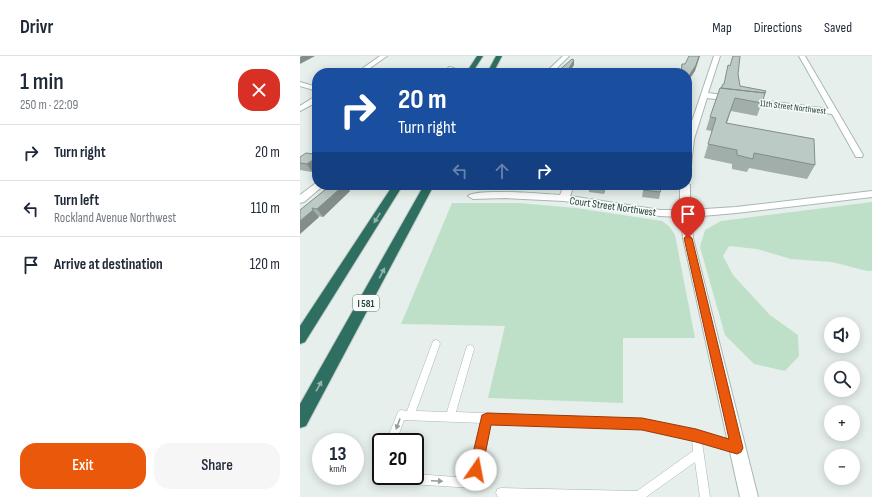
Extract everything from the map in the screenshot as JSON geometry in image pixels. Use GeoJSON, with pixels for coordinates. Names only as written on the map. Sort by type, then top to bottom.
{"type":"FeatureCollection","features":[{"type":"Feature","properties":{"kind":"highway"},"geometry":{"type":"LineString","coordinates":[[472,68],[480,56]]}},
{"type":"Feature","properties":{"kind":"highway"},"geometry":{"type":"LineString","coordinates":[[493,68],[499,56]]}},
{"type":"Feature","properties":{"kind":"highway"},"geometry":{"type":"LineString","coordinates":[[300,338],[395,190]]}},
{"type":"Feature","properties":{"kind":"highway","name":"I 581"},"geometry":{"type":"LineString","coordinates":[[300,420],[426,190]]}},
{"type":"Feature","properties":{"kind":"highway"},"geometry":{"type":"LineString","coordinates":[[300,330],[320,308]]}},
{"type":"Feature","properties":{"kind":"street"},"geometry":{"type":"LineString","coordinates":[[366,68],[384,56]]}},
{"type":"Feature","properties":{"kind":"street"},"geometry":{"type":"LineString","coordinates":[[553,68],[566,56]]}},
{"type":"Feature","properties":{"kind":"street"},"geometry":{"type":"LineString","coordinates":[[692,133],[717,56]]}},
{"type":"Feature","properties":{"kind":"street"},"geometry":{"type":"LineString","coordinates":[[802,56],[859,155]]}},
{"type":"Feature","properties":{"kind":"street"},"geometry":{"type":"LineString","coordinates":[[300,84],[312,88]]}},
{"type":"Feature","properties":{"kind":"street","name":"11th Street Northwest"},"geometry":{"type":"LineString","coordinates":[[704,95],[835,112]]}},
{"type":"Feature","properties":{"kind":"street"},"geometry":{"type":"LineString","coordinates":[[300,109],[312,102]]}},
{"type":"Feature","properties":{"kind":"street"},"geometry":{"type":"LineString","coordinates":[[300,200],[313,190]]}},
{"type":"Feature","properties":{"kind":"street"},"geometry":{"type":"LineString","coordinates":[[564,198],[567,190]]}},
{"type":"Feature","properties":{"kind":"street"},"geometry":{"type":"LineString","coordinates":[[685,190],[685,214],[688,238],[749,497]]}},
{"type":"Feature","properties":{"kind":"street","name":"Court Street Northwest"},"geometry":{"type":"LineString","coordinates":[[473,196],[505,195],[564,198],[660,213],[685,214],[736,210],[872,194]]}},
{"type":"Feature","properties":{"kind":"lane"},"geometry":{"type":"LineString","coordinates":[[410,416],[436,344]]}},
{"type":"Feature","properties":{"kind":"lane"},"geometry":{"type":"LineString","coordinates":[[450,417],[470,349]]}},
{"type":"Feature","properties":{"kind":"lane"},"geometry":{"type":"LineString","coordinates":[[394,433],[401,416],[642,424],[696,436],[737,448]]}},
{"type":"Feature","properties":{"kind":"lane"},"geometry":{"type":"LineString","coordinates":[[424,480],[473,483],[487,419]]}},
{"type":"Feature","properties":{"kind":"lane"},"geometry":{"type":"LineString","coordinates":[[696,436],[705,497]]}},
{"type":"Feature","properties":{"kind":"lane"},"geometry":{"type":"LineString","coordinates":[[501,494],[638,496],[699,453]]}},
{"type":"Feature","properties":{"kind":"green space"},"geometry":{"type":"Polygon","coordinates":[[[872,202],[872,271],[832,262],[791,259],[757,249],[729,246],[723,256],[733,275],[770,315],[798,335],[799,356],[785,371],[754,364],[725,335],[700,247],[705,230],[721,221],[872,202]]]}},
{"type":"Feature","properties":{"kind":"green space"},"geometry":{"type":"Polygon","coordinates":[[[452,203],[519,203],[576,208],[662,221],[670,227],[675,235],[695,338],[623,338],[623,403],[488,398],[505,326],[401,324],[452,203]]]}},
{"type":"Feature","properties":{"kind":"building"},"geometry":{"type":"Polygon","coordinates":[[[689,56],[699,56],[692,71],[692,68],[682,68],[682,64],[685,64],[689,56]]]}},
{"type":"Feature","properties":{"kind":"building"},"geometry":{"type":"Polygon","coordinates":[[[733,56],[740,56],[738,74],[740,86],[766,91],[765,93],[721,88],[724,84],[728,65],[730,66],[733,56]]]}},
{"type":"Feature","properties":{"kind":"building"},"geometry":{"type":"Polygon","coordinates":[[[572,59],[574,60],[569,68],[562,68],[572,59]]]}},
{"type":"Feature","properties":{"kind":"building"},"geometry":{"type":"Polygon","coordinates":[[[720,88],[765,93],[762,103],[735,98],[726,123],[814,139],[815,165],[754,153],[753,159],[737,155],[737,150],[708,144],[716,118],[710,117],[720,88]]]}},
{"type":"Feature","properties":{"kind":"building"},"geometry":{"type":"Polygon","coordinates":[[[306,153],[312,154],[312,160],[307,164],[300,163],[300,157],[306,153]]]}},
{"type":"Feature","properties":{"kind":"building"},"geometry":{"type":"Polygon","coordinates":[[[325,190],[338,190],[317,209],[312,208],[313,210],[300,221],[300,210],[325,190]]]}},
{"type":"Feature","properties":{"kind":"building"},"geometry":{"type":"Polygon","coordinates":[[[643,190],[661,190],[660,192],[643,190]]]}},
{"type":"Feature","properties":{"kind":"route"},"geometry":{"type":"LineString","coordinates":[[476,470],[487,419],[642,424],[696,436],[737,448],[688,238]]}}]}
